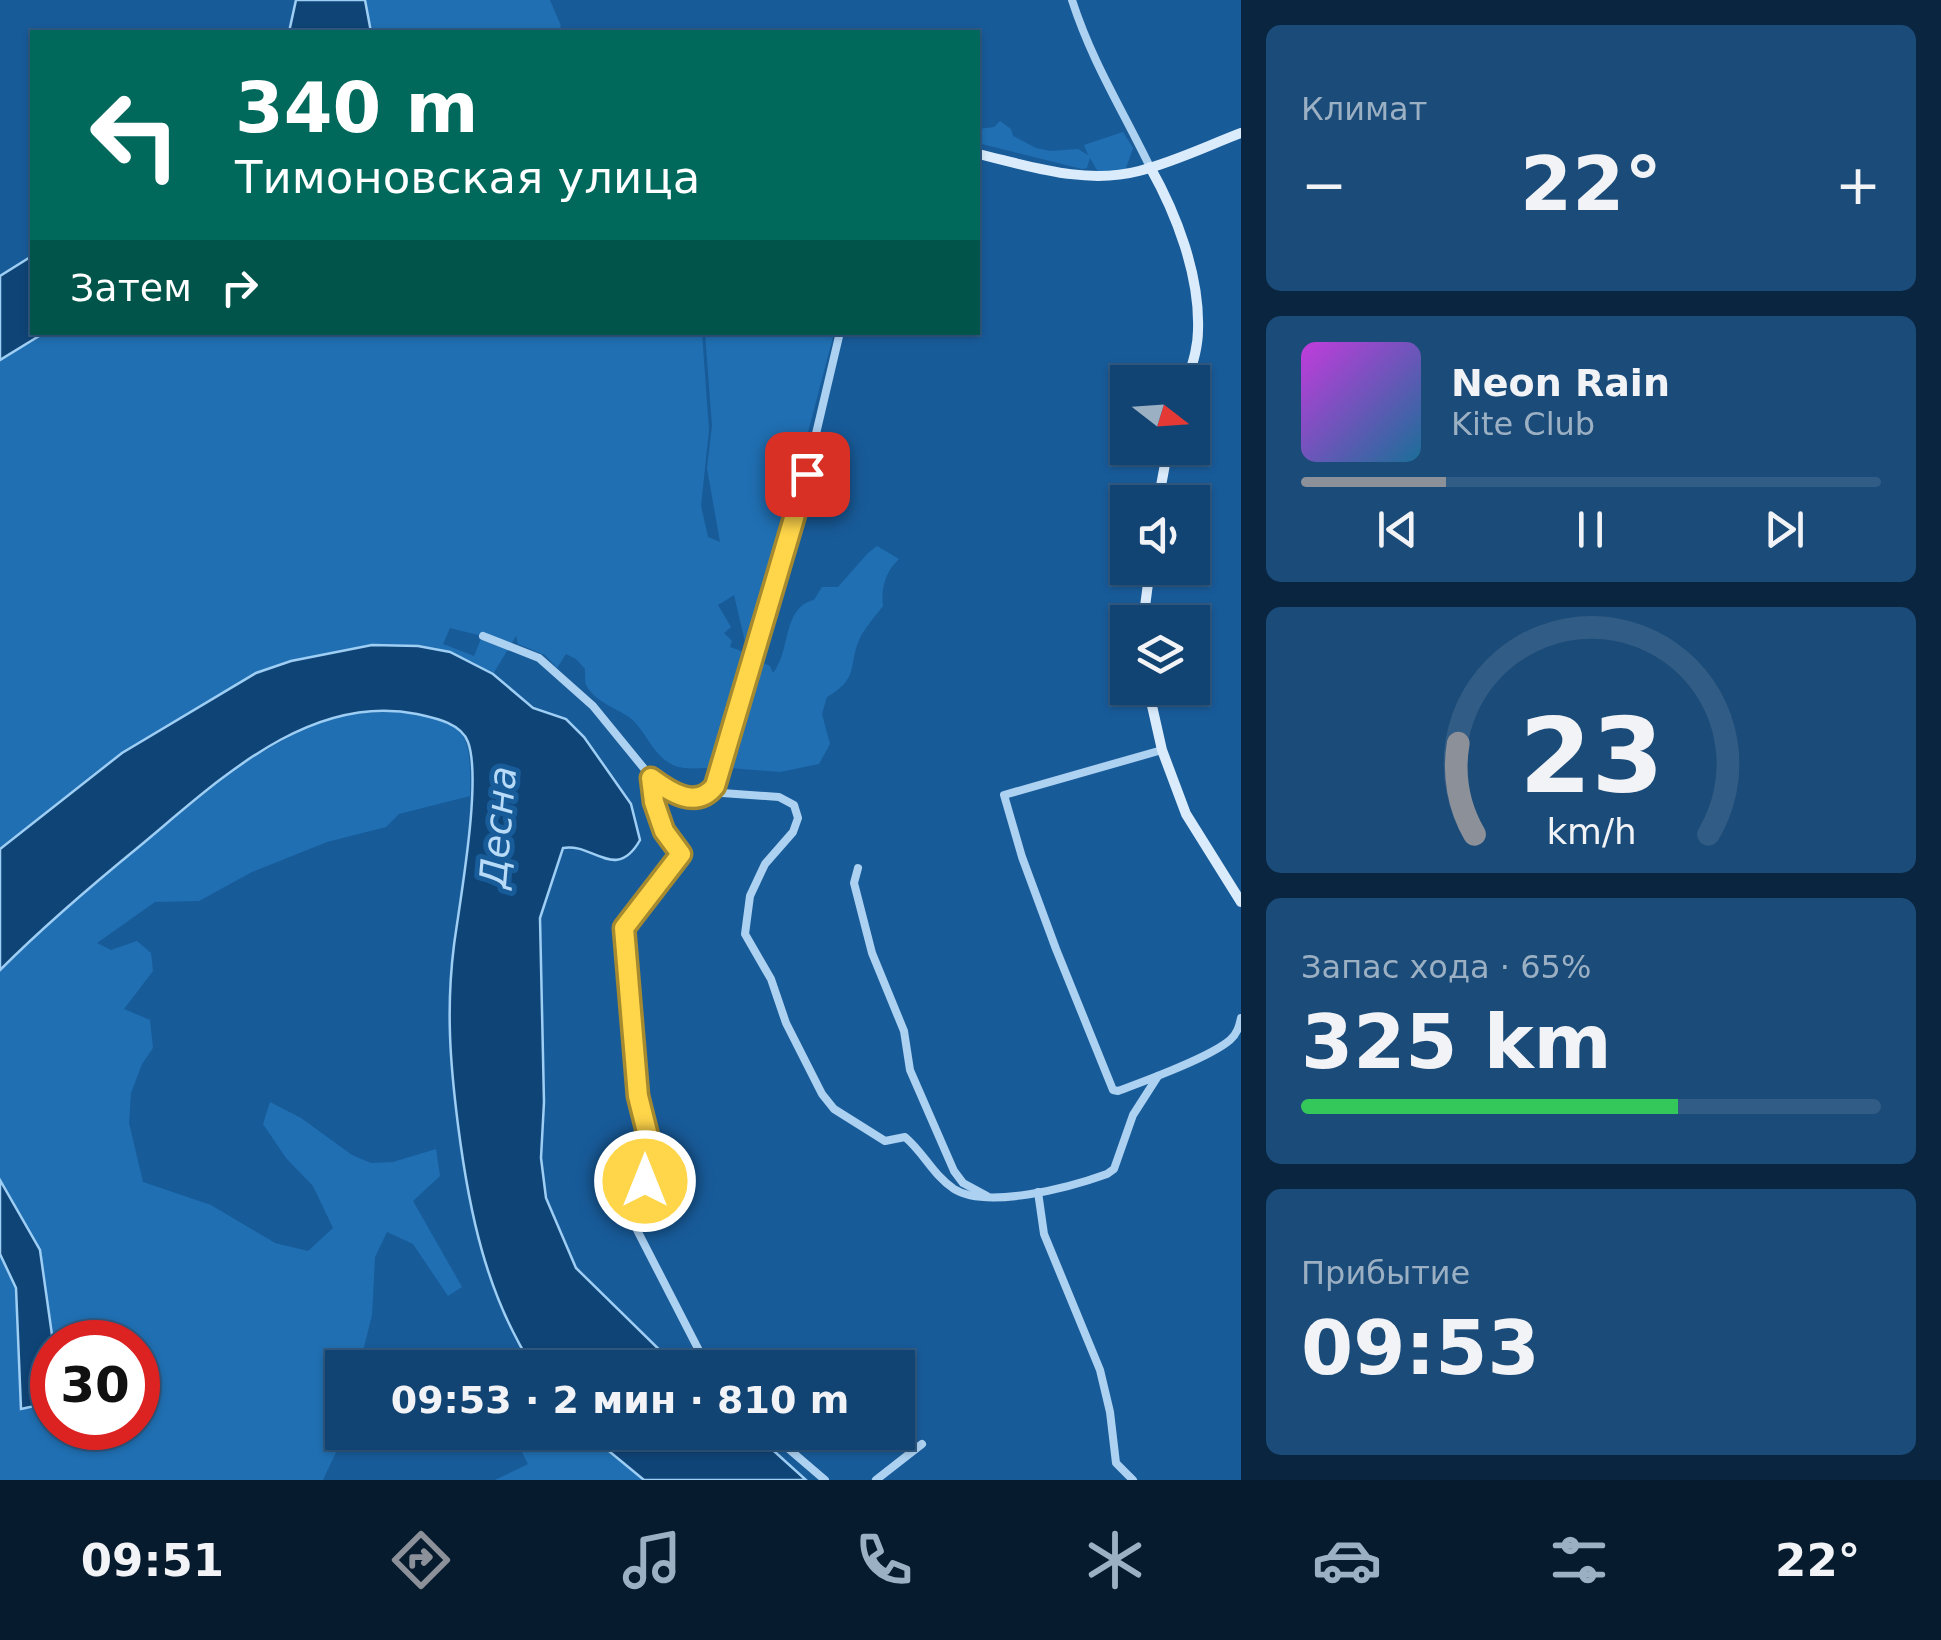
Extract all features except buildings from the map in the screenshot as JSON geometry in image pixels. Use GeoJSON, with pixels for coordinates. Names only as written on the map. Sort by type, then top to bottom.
{"type":"FeatureCollection","features":[{"type":"Feature","properties":{"kind":"street"},"geometry":{"type":"LineString","coordinates":[[1072,0],[1108,90],[1176,223],[1194,292],[1198,328],[1192,365]]}},
{"type":"Feature","properties":{"kind":"street"},"geometry":{"type":"LineString","coordinates":[[980,154],[1072,174],[1114,174],[1150,167],[1241,134]]}},
{"type":"Feature","properties":{"kind":"street"},"geometry":{"type":"LineString","coordinates":[[483,636],[539,658],[593,706],[651,778],[673,792],[702,798],[715,786],[798,510],[839,335]]}},
{"type":"Feature","properties":{"kind":"street"},"geometry":{"type":"LineString","coordinates":[[1152,705],[1162,750],[1186,814],[1241,902]]}},
{"type":"Feature","properties":{"kind":"street"},"geometry":{"type":"LineString","coordinates":[[1162,750],[1004,795],[1022,857],[1109,1085],[1118,1091],[1229,1041],[1239,1030],[1241,1018]]}},
{"type":"Feature","properties":{"kind":"street"},"geometry":{"type":"LineString","coordinates":[[651,778],[664,831],[681,854],[624,928],[638,1096],[652,1152],[637,1230],[699,1350]]}},
{"type":"Feature","properties":{"kind":"street"},"geometry":{"type":"LineString","coordinates":[[715,786],[732,795],[779,796],[794,805],[798,818],[793,832],[765,864],[750,896],[744,934],[771,979],[786,1023],[813,1077],[834,1109],[885,1141],[905,1138],[935,1173],[969,1198],[996,1199],[1038,1192],[1093,1180],[1114,1169],[1134,1116],[1158,1076]]}},
{"type":"Feature","properties":{"kind":"street"},"geometry":{"type":"LineString","coordinates":[[858,868],[854,883],[872,954],[904,1031],[910,1070],[954,1171],[963,1184],[996,1199]]}},
{"type":"Feature","properties":{"kind":"street"},"geometry":{"type":"LineString","coordinates":[[1038,1192],[1044,1234],[1100,1370],[1116,1463],[1133,1480]]}},
{"type":"Feature","properties":{"kind":"street"},"geometry":{"type":"LineString","coordinates":[[876,1480],[922,1444]]}},
{"type":"Feature","properties":{"kind":"street"},"geometry":{"type":"LineString","coordinates":[[790,1450],[825,1480]]}},
{"type":"Feature","properties":{"kind":"shaded area"},"geometry":{"type":"Polygon","coordinates":[[[365,0],[550,0],[561,26],[558,30],[371,30],[365,0]]]}},
{"type":"Feature","properties":{"kind":"shaded area"},"geometry":{"type":"Polygon","coordinates":[[[1000,121],[1011,129],[1013,136],[1050,151],[1078,149],[1088,155],[1084,145],[1123,132],[1133,148],[1125,171],[1098,172],[1090,158],[1087,168],[1082,169],[980,144],[980,129],[994,127],[1000,121]]]}},
{"type":"Feature","properties":{"kind":"shaded area"},"geometry":{"type":"Polygon","coordinates":[[[39,335],[702,335],[709,430],[701,506],[708,537],[720,542],[707,468],[712,426],[705,335],[833,335],[768,585],[746,646],[734,595],[718,605],[731,627],[724,633],[732,641],[730,647],[744,652],[749,663],[717,767],[671,764],[658,754],[629,717],[590,691],[585,669],[576,659],[566,654],[557,668],[545,655],[518,644],[516,636],[493,674],[473,662],[372,645],[291,661],[256,673],[122,753],[0,849],[0,360],[39,335]],[[450,628],[443,644],[474,656],[482,636],[450,628]]]}},
{"type":"Feature","properties":{"kind":"shaded area"},"geometry":{"type":"Polygon","coordinates":[[[877,546],[899,559],[885,581],[883,606],[857,644],[849,676],[827,697],[822,714],[830,744],[819,764],[780,772],[730,768],[761,662],[770,666],[773,673],[797,611],[814,600],[822,587],[838,587],[877,546]]]}},
{"type":"Feature","properties":{"kind":"shaded area"},"geometry":{"type":"Polygon","coordinates":[[[404,711],[442,721],[462,734],[467,744],[470,796],[399,814],[386,827],[327,842],[252,872],[199,901],[155,902],[97,943],[111,950],[137,941],[151,953],[153,971],[124,1009],[150,1020],[153,1048],[131,1093],[129,1123],[143,1182],[211,1205],[275,1243],[308,1251],[333,1228],[313,1186],[286,1158],[263,1124],[270,1102],[371,1163],[393,1162],[436,1149],[440,1176],[413,1201],[462,1287],[448,1296],[413,1244],[387,1232],[375,1257],[372,1315],[363,1350],[325,1350],[325,1450],[337,1450],[323,1480],[0,1480],[0,970],[45,924],[237,767],[304,728],[347,714],[404,711]]]}},
{"type":"Feature","properties":{"kind":"shaded area"},"geometry":{"type":"Polygon","coordinates":[[[521,1450],[608,1450],[644,1480],[495,1480],[528,1464],[521,1450]]]}},
{"type":"Feature","properties":{"kind":"water"},"geometry":{"type":"Polygon","coordinates":[[[296,0],[365,0],[371,30],[289,30],[296,0]]]}},
{"type":"Feature","properties":{"kind":"water"},"geometry":{"type":"Polygon","coordinates":[[[30,257],[30,335],[41,335],[0,360],[0,276],[30,257]]]}},
{"type":"Feature","properties":{"kind":"water","name":"Десна"},"geometry":{"type":"Polygon","coordinates":[[[372,645],[418,646],[450,652],[493,674],[533,708],[566,719],[584,737],[631,804],[640,840],[631,852],[613,860],[563,848],[540,918],[544,1102],[541,1158],[546,1198],[576,1268],[660,1350],[523,1350],[503,1310],[482,1251],[468,1189],[451,1057],[452,968],[473,783],[468,742],[454,726],[417,714],[377,711],[339,716],[267,747],[201,794],[0,970],[0,849],[122,753],[256,673],[291,661],[372,645]]]}},
{"type":"Feature","properties":{"kind":"water"},"geometry":{"type":"Polygon","coordinates":[[[0,1180],[40,1250],[50,1320],[30,1320],[30,1407],[21,1409],[16,1288],[0,1254],[0,1180]]]}},
{"type":"Feature","properties":{"kind":"water"},"geometry":{"type":"Polygon","coordinates":[[[608,1450],[773,1450],[806,1480],[644,1480],[608,1450]]]}},
{"type":"Feature","properties":{"kind":"route"},"geometry":{"type":"LineString","coordinates":[[645,1181],[652,1152],[638,1096],[624,928],[681,854],[664,831],[651,778],[684,797],[702,798],[715,786],[807,474]]}}]}
